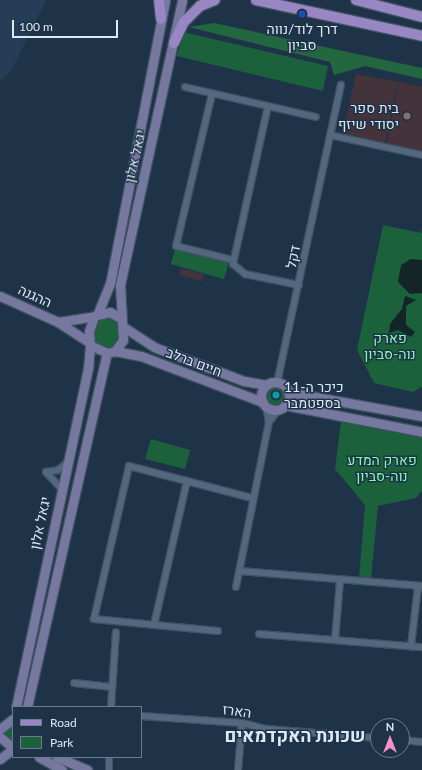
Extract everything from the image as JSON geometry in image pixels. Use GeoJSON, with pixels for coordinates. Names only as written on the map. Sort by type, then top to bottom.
{"type":"FeatureCollection","features":[{"type":"Feature","properties":{"kind":"main road"},"geometry":{"type":"LineString","coordinates":[[159,0],[161,19]]}},
{"type":"Feature","properties":{"kind":"main road"},"geometry":{"type":"LineString","coordinates":[[174,44],[184,22],[200,6],[215,0]]}},
{"type":"Feature","properties":{"kind":"main road"},"geometry":{"type":"LineString","coordinates":[[256,0],[422,36]]}},
{"type":"Feature","properties":{"kind":"main road"},"geometry":{"type":"LineString","coordinates":[[356,0],[422,18]]}},
{"type":"Feature","properties":{"kind":"street","name":"יגאל אלון"},"geometry":{"type":"LineString","coordinates":[[96,314],[110,284],[165,0]]}},
{"type":"Feature","properties":{"kind":"street","name":"יגאל אלון"},"geometry":{"type":"LineString","coordinates":[[122,319],[120,285],[174,44],[182,0]]}},
{"type":"Feature","properties":{"kind":"street","name":"דקל"},"geometry":{"type":"LineString","coordinates":[[272,384],[299,285],[341,85]]}},
{"type":"Feature","properties":{"kind":"street"},"geometry":{"type":"LineString","coordinates":[[184,87],[316,117]]}},
{"type":"Feature","properties":{"kind":"street"},"geometry":{"type":"LineString","coordinates":[[212,94],[176,246],[233,260]]}},
{"type":"Feature","properties":{"kind":"street"},"geometry":{"type":"LineString","coordinates":[[268,106],[233,264],[245,274],[299,285]]}},
{"type":"Feature","properties":{"kind":"street"},"geometry":{"type":"LineString","coordinates":[[330,135],[422,155]]}},
{"type":"Feature","properties":{"kind":"street","name":"ההגנה"},"geometry":{"type":"LineString","coordinates":[[0,296],[58,322],[89,344]]}},
{"type":"Feature","properties":{"kind":"street"},"geometry":{"type":"LineString","coordinates":[[110,312],[122,319],[125,328],[123,340],[111,352],[89,344],[96,314],[110,312]]}},
{"type":"Feature","properties":{"kind":"street","name":"ההגנה"},"geometry":{"type":"LineString","coordinates":[[58,322],[96,314]]}},
{"type":"Feature","properties":{"kind":"street","name":"חיים ברלב"},"geometry":{"type":"LineString","coordinates":[[125,328],[148,345],[244,381],[272,384]]}},
{"type":"Feature","properties":{"kind":"street","name":"יגאל אלון"},"geometry":{"type":"LineString","coordinates":[[16,706],[68,462],[89,344]]}},
{"type":"Feature","properties":{"kind":"street","name":"יגאל אלון"},"geometry":{"type":"LineString","coordinates":[[27,706],[111,352]]}},
{"type":"Feature","properties":{"kind":"street","name":"חיים ברלב"},"geometry":{"type":"LineString","coordinates":[[111,352],[141,356],[265,405],[282,407]]}},
{"type":"Feature","properties":{"kind":"street"},"geometry":{"type":"LineString","coordinates":[[236,588],[252,498],[269,422],[262,391],[272,384],[288,392],[422,416]]}},
{"type":"Feature","properties":{"kind":"street"},"geometry":{"type":"LineString","coordinates":[[269,422],[282,407],[288,392]]}},
{"type":"Feature","properties":{"kind":"street"},"geometry":{"type":"LineString","coordinates":[[282,407],[422,432]]}},
{"type":"Feature","properties":{"kind":"street"},"geometry":{"type":"LineString","coordinates":[[62,490],[46,472],[58,470],[68,462]]}},
{"type":"Feature","properties":{"kind":"street"},"geometry":{"type":"LineString","coordinates":[[218,631],[94,619],[129,466],[252,498]]}},
{"type":"Feature","properties":{"kind":"street"},"geometry":{"type":"LineString","coordinates":[[154,625],[187,481]]}},
{"type":"Feature","properties":{"kind":"street"},"geometry":{"type":"LineString","coordinates":[[240,571],[420,586],[411,646]]}},
{"type":"Feature","properties":{"kind":"street"},"geometry":{"type":"LineString","coordinates":[[335,640],[340,580]]}},
{"type":"Feature","properties":{"kind":"street"},"geometry":{"type":"LineString","coordinates":[[111,706],[116,632]]}},
{"type":"Feature","properties":{"kind":"street"},"geometry":{"type":"LineString","coordinates":[[259,634],[422,647]]}},
{"type":"Feature","properties":{"kind":"street"},"geometry":{"type":"LineString","coordinates":[[74,683],[112,687]]}},
{"type":"Feature","properties":{"kind":"street","name":"הארז"},"geometry":{"type":"LineString","coordinates":[[142,716],[242,723],[266,729],[370,737]]}},
{"type":"Feature","properties":{"kind":"street"},"geometry":{"type":"LineString","coordinates":[[0,729],[12,718]]}},
{"type":"Feature","properties":{"kind":"street"},"geometry":{"type":"LineString","coordinates":[[238,770],[242,723]]}},
{"type":"Feature","properties":{"kind":"street"},"geometry":{"type":"LineString","coordinates":[[0,739],[12,747]]}},
{"type":"Feature","properties":{"kind":"street"},"geometry":{"type":"LineString","coordinates":[[410,741],[422,742]]}},
{"type":"Feature","properties":{"kind":"street"},"geometry":{"type":"LineString","coordinates":[[0,759],[12,749]]}},
{"type":"Feature","properties":{"kind":"street"},"geometry":{"type":"LineString","coordinates":[[41,758],[62,770]]}},
{"type":"Feature","properties":{"kind":"street"},"geometry":{"type":"LineString","coordinates":[[59,758],[87,770]]}},
{"type":"Feature","properties":{"kind":"street"},"geometry":{"type":"LineString","coordinates":[[109,770],[110,758]]}},
{"type":"Feature","properties":{"kind":"shaded area"},"geometry":{"type":"Polygon","coordinates":[[[0,0],[46,0],[12,70],[0,81],[0,0]]]}},
{"type":"Feature","properties":{"kind":"shaded area"},"geometry":{"type":"Polygon","coordinates":[[[356,74],[398,82],[385,143],[343,134],[356,74]]]}},
{"type":"Feature","properties":{"kind":"shaded area","name":"בית ספר יסודי שיזף"},"geometry":{"type":"Polygon","coordinates":[[[399,82],[422,87],[422,153],[386,146],[399,82]]]}},
{"type":"Feature","properties":{"kind":"shaded area"},"geometry":{"type":"Polygon","coordinates":[[[411,259],[422,260],[422,293],[410,294],[398,282],[401,265],[411,259]]]}},
{"type":"Feature","properties":{"kind":"shaded area"},"geometry":{"type":"Polygon","coordinates":[[[181,268],[204,274],[202,281],[179,275],[181,268]]]}},
{"type":"Feature","properties":{"kind":"shaded area"},"geometry":{"type":"Polygon","coordinates":[[[405,296],[416,300],[406,306],[406,325],[415,332],[411,337],[398,330],[389,333],[390,324],[402,309],[405,296]]]}},
{"type":"Feature","properties":{"kind":"green space"},"geometry":{"type":"Polygon","coordinates":[[[214,23],[422,68],[422,79],[365,66],[334,75],[330,62],[189,27],[214,23]]]}},
{"type":"Feature","properties":{"kind":"green space"},"geometry":{"type":"Polygon","coordinates":[[[183,32],[328,66],[323,91],[177,56],[183,32]]]}},
{"type":"Feature","properties":{"kind":"green space","name":"פארק נוה-סביון"},"geometry":{"type":"Polygon","coordinates":[[[383,225],[421,233],[422,228],[422,387],[413,392],[374,383],[357,350],[383,225]]]}},
{"type":"Feature","properties":{"kind":"green space"},"geometry":{"type":"Polygon","coordinates":[[[175,249],[229,262],[224,279],[171,264],[175,249]]]}},
{"type":"Feature","properties":{"kind":"green space"},"geometry":{"type":"Polygon","coordinates":[[[104,313],[123,324],[115,350],[98,350],[89,335],[93,320],[104,313]]]}},
{"type":"Feature","properties":{"kind":"green space"},"geometry":{"type":"Polygon","coordinates":[[[275,383],[284,387],[288,396],[284,405],[275,409],[266,405],[262,396],[266,387],[275,383]]]}},
{"type":"Feature","properties":{"kind":"green space","name":"פארק המדע נוה-סביון"},"geometry":{"type":"Polygon","coordinates":[[[341,422],[422,438],[422,490],[416,498],[378,506],[371,579],[359,578],[365,505],[335,469],[341,422]]]}},
{"type":"Feature","properties":{"kind":"green space"},"geometry":{"type":"Polygon","coordinates":[[[151,439],[190,450],[185,469],[145,459],[151,439]]]}},
{"type":"Feature","properties":{"kind":"green space"},"geometry":{"type":"Polygon","coordinates":[[[12,722],[12,744],[2,733],[12,722]]]}},
{"type":"Feature","properties":{"kind":"place","name":"דרך לוד/נווה סביון"},"geometry":{"type":"Point","coordinates":[302,14]}},
{"type":"Feature","properties":{"kind":"place","name":"בית ספר יסודי שיזף"},"geometry":{"type":"Point","coordinates":[407,116]}},
{"type":"Feature","properties":{"kind":"place","name":"כיכר ה-11 בספטמבר"},"geometry":{"type":"Point","coordinates":[276,395]}},
{"type":"Feature","properties":{"kind":"district","name":"שכונת האקדמאים"},"geometry":{"type":"Point","coordinates":[295,735]}}]}
